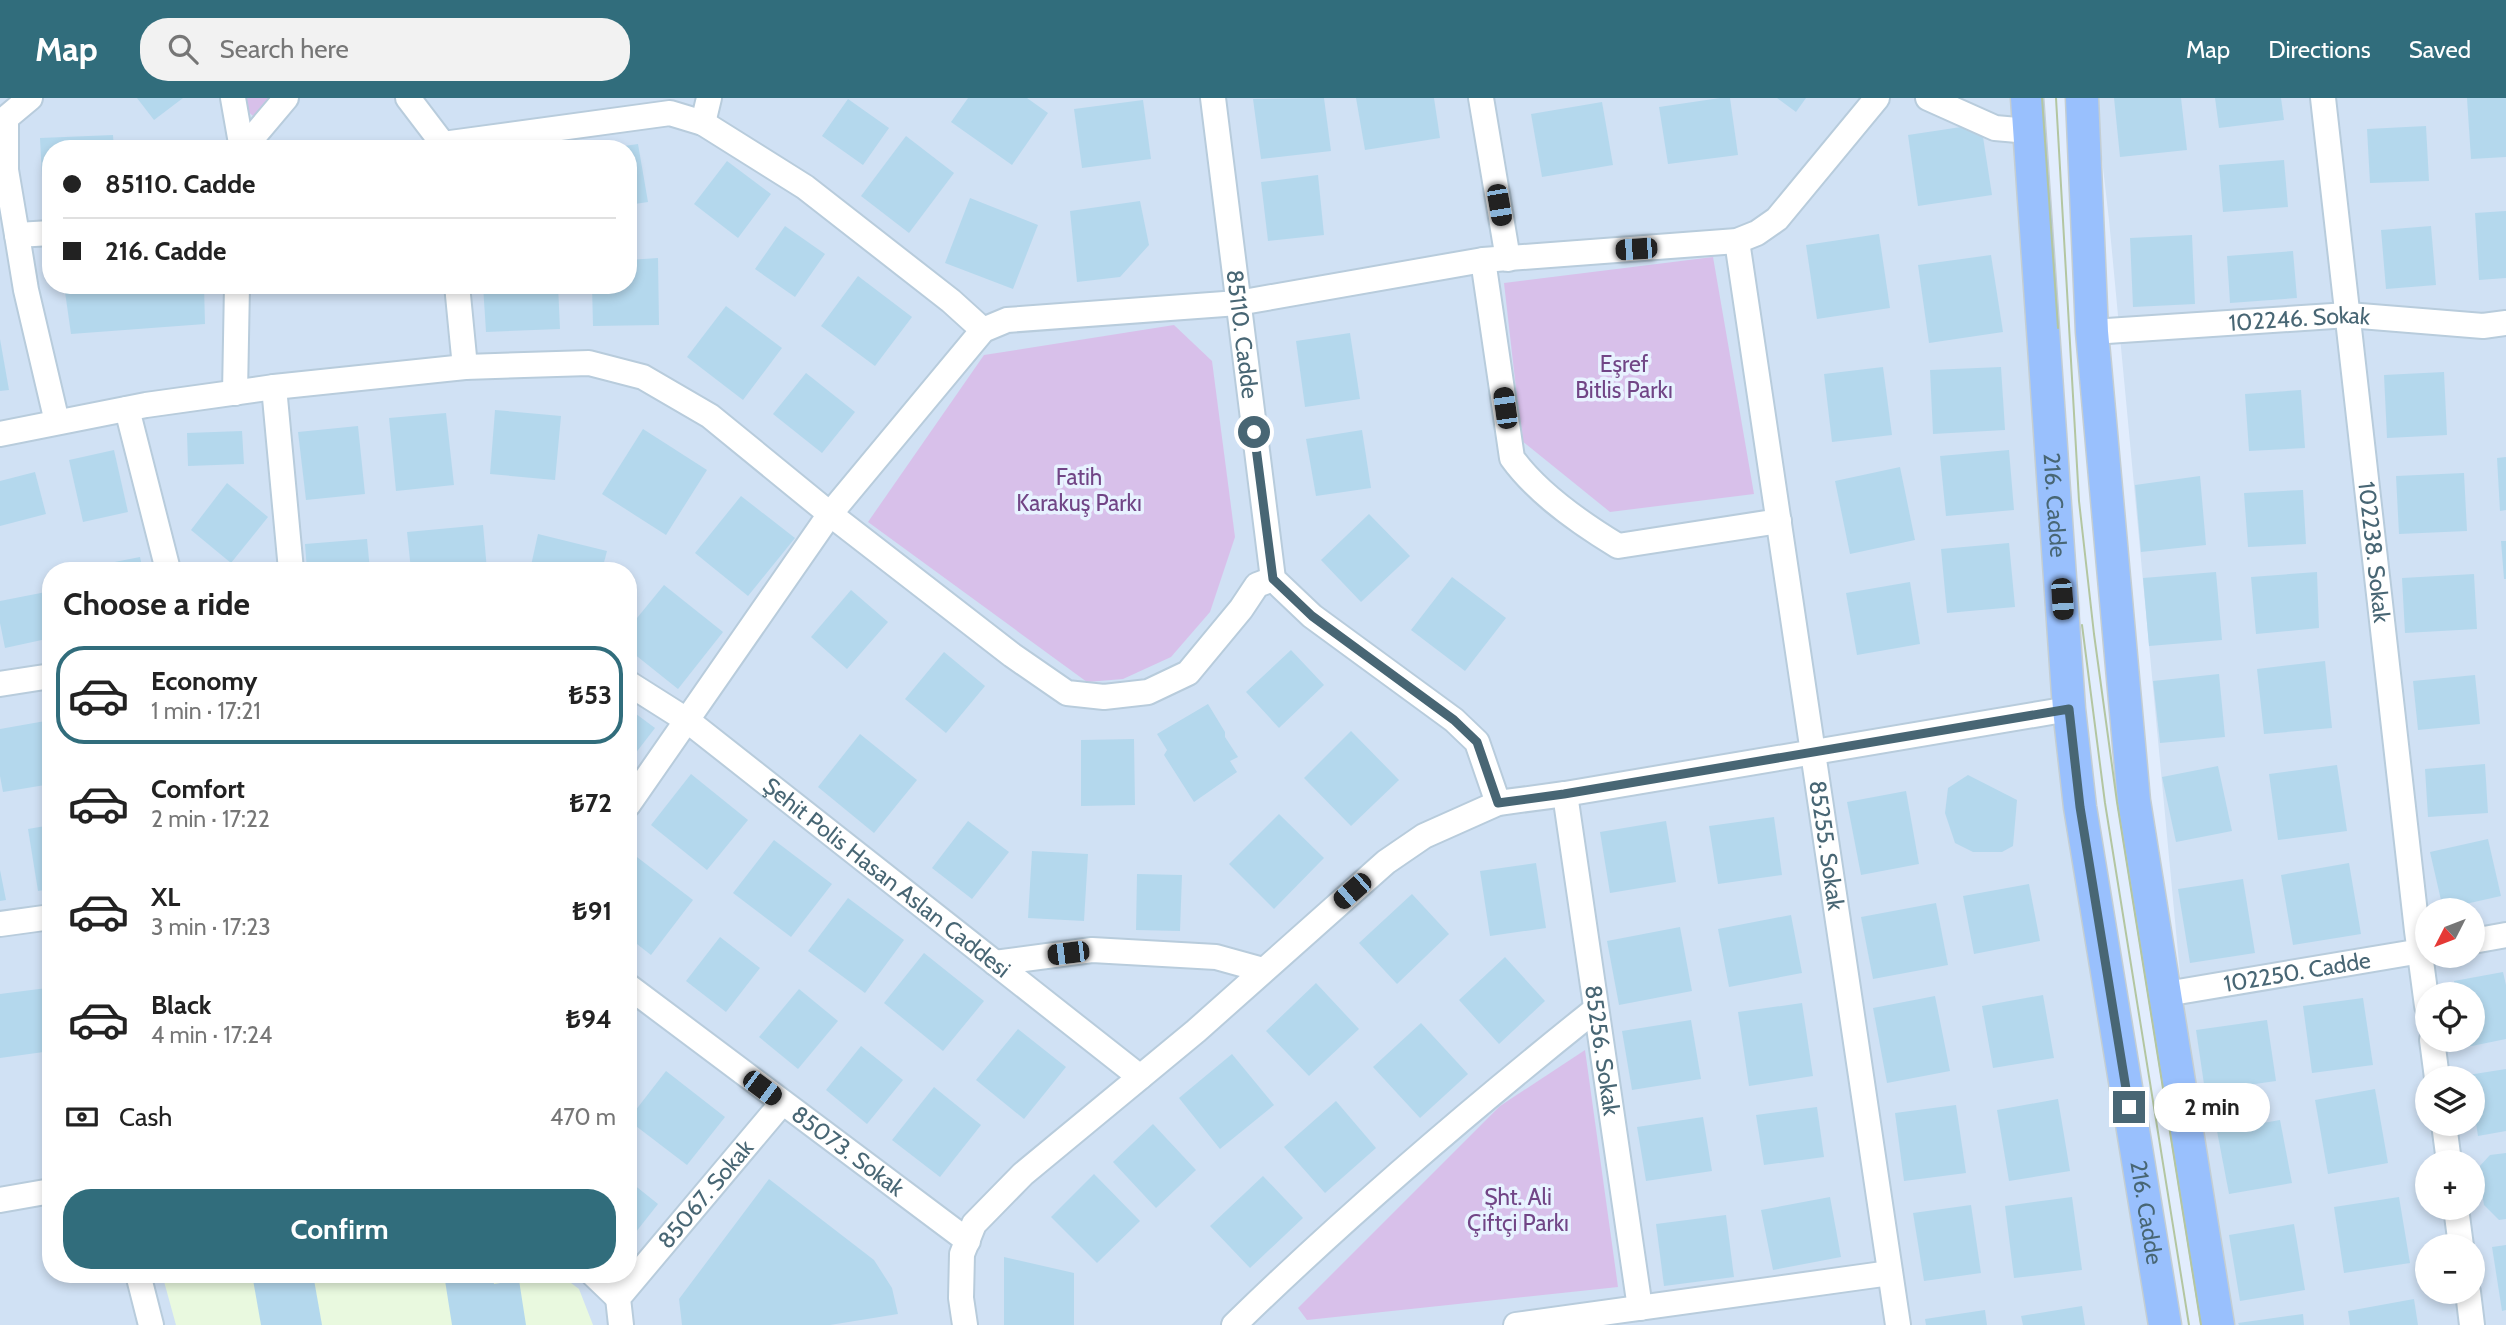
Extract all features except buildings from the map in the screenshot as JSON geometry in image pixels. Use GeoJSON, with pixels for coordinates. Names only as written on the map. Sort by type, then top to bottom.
{"type":"FeatureCollection","features":[{"type":"Feature","properties":{"kind":"main road","name":"216. Cadde"},"geometry":{"type":"LineString","coordinates":[[2027,98],[2069,709],[2082,821],[2165,1325]]}},
{"type":"Feature","properties":{"kind":"main road"},"geometry":{"type":"LineString","coordinates":[[2082,98],[2092,332],[2134,801],[2218,1325]]}},
{"type":"Feature","properties":{"kind":"street"},"geometry":{"type":"LineString","coordinates":[[30,98],[3,114],[6,170],[26,289],[57,422]]}},
{"type":"Feature","properties":{"kind":"street"},"geometry":{"type":"LineString","coordinates":[[233,98],[241,140]]}},
{"type":"Feature","properties":{"kind":"street"},"geometry":{"type":"LineString","coordinates":[[251,140],[286,98]]}},
{"type":"Feature","properties":{"kind":"street"},"geometry":{"type":"LineString","coordinates":[[408,98],[438,140]]}},
{"type":"Feature","properties":{"kind":"street"},"geometry":{"type":"LineString","coordinates":[[703,123],[709,98]]}},
{"type":"Feature","properties":{"kind":"street","name":"85110. Cadde"},"geometry":{"type":"LineString","coordinates":[[1213,98],[1273,579]]}},
{"type":"Feature","properties":{"kind":"street"},"geometry":{"type":"LineString","coordinates":[[1481,98],[1508,258]]}},
{"type":"Feature","properties":{"kind":"street"},"geometry":{"type":"LineString","coordinates":[[637,792],[830,514],[983,330],[1007,320],[1238,303],[1483,260],[1737,241],[1757,233],[1777,219],[1877,98]]}},
{"type":"Feature","properties":{"kind":"street"},"geometry":{"type":"LineString","coordinates":[[1928,98],[1994,128],[2029,131]]}},
{"type":"Feature","properties":{"kind":"street","name":"102238. Sokak"},"geometry":{"type":"LineString","coordinates":[[2323,98],[2417,898]]}},
{"type":"Feature","properties":{"kind":"street"},"geometry":{"type":"LineString","coordinates":[[490,140],[670,113],[703,123],[805,187],[951,301],[983,330]]}},
{"type":"Feature","properties":{"kind":"street"},"geometry":{"type":"LineString","coordinates":[[17,235],[42,234]]}},
{"type":"Feature","properties":{"kind":"street","name":"85255. Sokak"},"geometry":{"type":"LineString","coordinates":[[1737,241],[1898,1325]]}},
{"type":"Feature","properties":{"kind":"street"},"geometry":{"type":"LineString","coordinates":[[1483,260],[1512,458],[1527,479],[1618,546],[1779,521]]}},
{"type":"Feature","properties":{"kind":"street"},"geometry":{"type":"LineString","coordinates":[[235,393],[237,294]]}},
{"type":"Feature","properties":{"kind":"street"},"geometry":{"type":"LineString","coordinates":[[458,294],[465,367]]}},
{"type":"Feature","properties":{"kind":"street","name":"102246. Sokak"},"geometry":{"type":"LineString","coordinates":[[2092,332],[2348,315],[2483,326],[2506,323]]}},
{"type":"Feature","properties":{"kind":"street"},"geometry":{"type":"LineString","coordinates":[[0,434],[127,409],[274,387],[465,367],[589,363],[643,377],[710,416],[830,514],[1012,655],[1067,693],[1104,697],[1148,692],[1188,673],[1241,610],[1256,585],[1273,579],[1312,616],[1454,720],[1477,742],[1498,803]]}},
{"type":"Feature","properties":{"kind":"street"},"geometry":{"type":"LineString","coordinates":[[274,387],[290,562]]}},
{"type":"Feature","properties":{"kind":"street"},"geometry":{"type":"LineString","coordinates":[[127,409],[167,562]]}},
{"type":"Feature","properties":{"kind":"street"},"geometry":{"type":"LineString","coordinates":[[0,684],[42,677]]}},
{"type":"Feature","properties":{"kind":"street","name":"Şehit Polis Hasan Aslan Caddesi"},"geometry":{"type":"LineString","coordinates":[[637,689],[688,721],[1140,1077]]}},
{"type":"Feature","properties":{"kind":"street"},"geometry":{"type":"LineString","coordinates":[[965,1325],[961,1298],[962,1254],[974,1224],[1023,1174],[1140,1077],[1335,905],[1424,836],[1498,803],[2069,709]]}},
{"type":"Feature","properties":{"kind":"street","name":"85256. Sokak"},"geometry":{"type":"LineString","coordinates":[[1564,794],[1640,1308]]}},
{"type":"Feature","properties":{"kind":"street"},"geometry":{"type":"LineString","coordinates":[[0,924],[42,918]]}},
{"type":"Feature","properties":{"kind":"street"},"geometry":{"type":"LineString","coordinates":[[2485,939],[2506,935]]}},
{"type":"Feature","properties":{"kind":"street"},"geometry":{"type":"LineString","coordinates":[[995,963],[1092,950],[1216,957],[1264,970]]}},
{"type":"Feature","properties":{"kind":"street","name":"102250. Cadde"},"geometry":{"type":"LineString","coordinates":[[2166,995],[2415,952]]}},
{"type":"Feature","properties":{"kind":"street","name":"85073. Sokak"},"geometry":{"type":"LineString","coordinates":[[637,993],[968,1241]]}},
{"type":"Feature","properties":{"kind":"street"},"geometry":{"type":"LineString","coordinates":[[1234,1325],[1292,1268],[1497,1088],[1596,1009]]}},
{"type":"Feature","properties":{"kind":"street","name":"85067. Sokak"},"geometry":{"type":"LineString","coordinates":[[637,1275],[782,1102]]}},
{"type":"Feature","properties":{"kind":"street"},"geometry":{"type":"LineString","coordinates":[[0,1200],[42,1193]]}},
{"type":"Feature","properties":{"kind":"street"},"geometry":{"type":"LineString","coordinates":[[1516,1325],[1890,1273]]}},
{"type":"Feature","properties":{"kind":"street"},"geometry":{"type":"LineString","coordinates":[[140,1283],[151,1325]]}},
{"type":"Feature","properties":{"kind":"street"},"geometry":{"type":"LineString","coordinates":[[602,1283],[618,1298],[621,1325]]}},
{"type":"Feature","properties":{"kind":"street","name":"85067. Sokak"},"geometry":{"type":"LineString","coordinates":[[618,1298],[631,1283]]}},
{"type":"Feature","properties":{"kind":"street"},"geometry":{"type":"LineString","coordinates":[[2469,1304],[2472,1325]]}},
{"type":"Feature","properties":{"kind":"shaded area"},"geometry":{"type":"Polygon","coordinates":[[[0,98],[2019,98],[2071,828],[2158,1325],[0,1325],[0,98]]]}},
{"type":"Feature","properties":{"kind":"shaded area"},"geometry":{"type":"Polygon","coordinates":[[[2095,98],[2506,98],[2506,1325],[2222,1325],[2192,1101],[2109,220],[2095,98]]]}},
{"type":"Feature","properties":{"kind":"shaded area"},"geometry":{"type":"Polygon","coordinates":[[[164,1283],[571,1283],[579,1289],[593,1325],[176,1325],[164,1283]]]}},
{"type":"Feature","properties":{"kind":"green space"},"geometry":{"type":"Polygon","coordinates":[[[240,98],[270,98],[253,116],[243,107],[240,98]]]}},
{"type":"Feature","properties":{"kind":"green space","name":"Eşref Bitlis Parkı"},"geometry":{"type":"Polygon","coordinates":[[[1713,257],[1754,494],[1610,512],[1522,441],[1504,283],[1713,257]]]}},
{"type":"Feature","properties":{"kind":"green space","name":"Fatih Karakuş Parkı"},"geometry":{"type":"Polygon","coordinates":[[[1174,325],[1212,361],[1235,537],[1210,612],[1171,657],[1123,679],[1087,682],[868,522],[984,355],[1174,325]]]}},
{"type":"Feature","properties":{"kind":"green space","name":"Şht. Ali Çiftçi Parkı"},"geometry":{"type":"Polygon","coordinates":[[[1585,1050],[1618,1287],[1307,1320],[1298,1308],[1500,1106],[1585,1050]]]}},
{"type":"Feature","properties":{"kind":"tram line"},"geometry":{"type":"LineString","coordinates":[[2042,98],[2058,328]]}},
{"type":"Feature","properties":{"kind":"tram line"},"geometry":{"type":"LineString","coordinates":[[2056,98],[2079,501],[2094,634],[2117,802],[2201,1325]]}},
{"type":"Feature","properties":{"kind":"tram line"},"geometry":{"type":"LineString","coordinates":[[2082,625],[2105,803],[2189,1325]]}},
{"type":"Feature","properties":{"kind":"route"},"geometry":{"type":"LineString","coordinates":[[1254,432],[1273,579],[1312,616],[1454,720],[1477,742],[1498,803],[2069,709],[2080,807],[2129,1107]]}}]}
